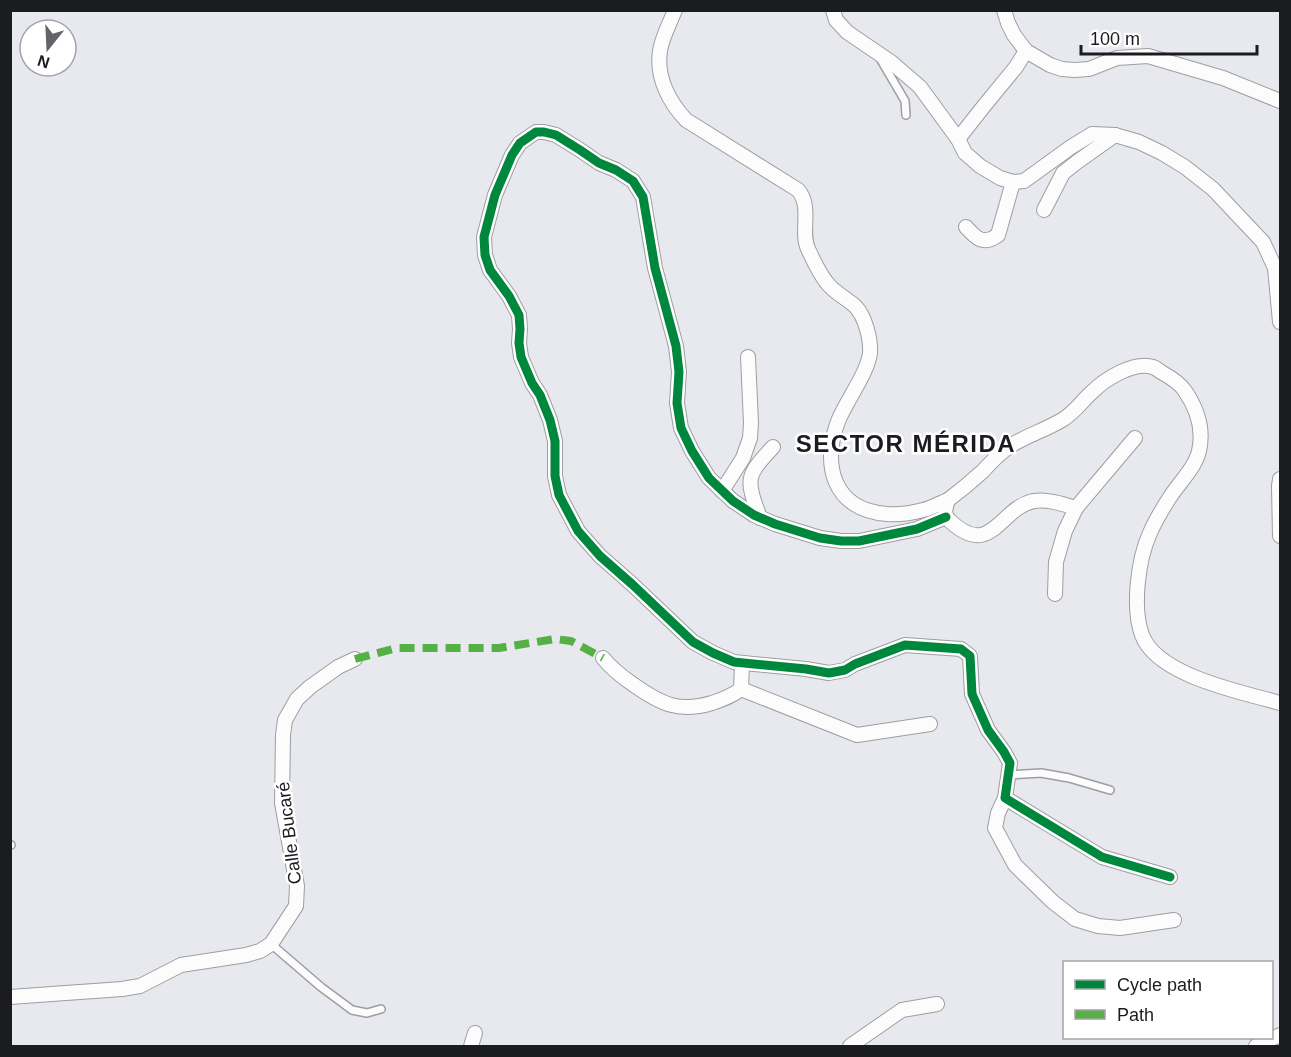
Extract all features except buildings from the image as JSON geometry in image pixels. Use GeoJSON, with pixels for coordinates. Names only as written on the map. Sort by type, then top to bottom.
{"type":"FeatureCollection","features":[{"type":"Feature","properties":{"kind":"street"},"geometry":{"type":"LineString","coordinates":[[675,10],[660,50],[664,87],[673,105],[686,120],[798,190],[803,196],[807,248],[826,282],[840,297],[856,307],[866,324],[870,353],[839,419],[830,454],[831,471],[842,493],[855,505],[885,514],[925,510],[948,500],[1008,448],[1064,419],[1093,390],[1107,380],[1126,369],[1151,367],[1182,386],[1192,402],[1201,426],[1201,438],[1198,454],[1150,533],[1138,578],[1136,611],[1143,637],[1157,656],[1175,669],[1197,678],[1281,703]]}},
{"type":"Feature","properties":{"kind":"street"},"geometry":{"type":"LineString","coordinates":[[833,10],[836,20],[847,32],[891,62],[920,87],[958,139],[965,153],[980,166],[1000,178],[1013,182],[1024,181],[1092,134],[1115,135],[1139,142],[1185,167],[1213,189],[1263,242],[1275,268],[1281,322]]}},
{"type":"Feature","properties":{"kind":"street"},"geometry":{"type":"LineString","coordinates":[[1004,10],[1014,35],[1026,51],[1062,69],[1089,69],[1117,58],[1149,56],[1223,78],[1281,101]]}},
{"type":"Feature","properties":{"kind":"street"},"geometry":{"type":"LineString","coordinates":[[958,139],[1016,67],[1026,51]]}},
{"type":"Feature","properties":{"kind":"street"},"geometry":{"type":"LineString","coordinates":[[946,517],[917,529],[859,541],[841,541],[820,538],[775,524],[754,515],[733,501],[709,478],[681,428],[677,403],[679,372],[676,346],[655,268],[643,196],[633,181],[599,163],[556,135],[536,132],[520,142],[495,195],[484,237],[485,255],[490,270],[509,296],[519,315],[521,357],[550,420],[555,441],[555,476],[559,495],[578,531],[600,556],[693,642],[734,662],[829,673],[845,670],[905,645],[961,649],[969,656],[972,694],[983,720],[1010,763],[1005,798],[998,813],[995,828],[1015,865],[1053,902],[1075,918],[1098,926],[1120,928],[1174,920]]}},
{"type":"Feature","properties":{"kind":"street"},"geometry":{"type":"LineString","coordinates":[[1044,210],[1063,173],[1115,135]]}},
{"type":"Feature","properties":{"kind":"street"},"geometry":{"type":"LineString","coordinates":[[966,227],[976,238],[992,240],[998,235],[1013,182]]}},
{"type":"Feature","properties":{"kind":"street"},"geometry":{"type":"LineString","coordinates":[[722,491],[743,458],[750,438],[748,357]]}},
{"type":"Feature","properties":{"kind":"street"},"geometry":{"type":"LineString","coordinates":[[1055,594],[1056,562],[1065,531],[1076,508],[1135,438]]}},
{"type":"Feature","properties":{"kind":"street"},"geometry":{"type":"LineString","coordinates":[[760,518],[750,484],[751,475],[756,465],[773,447]]}},
{"type":"Feature","properties":{"kind":"street"},"geometry":{"type":"LineString","coordinates":[[1281,478],[1279,486],[1281,536]]}},
{"type":"Feature","properties":{"kind":"street"},"geometry":{"type":"LineString","coordinates":[[948,500],[944,511],[946,517],[964,531],[979,536],[999,526],[1021,506],[1034,501],[1046,501],[1076,508]]}},
{"type":"Feature","properties":{"kind":"street"},"geometry":{"type":"LineString","coordinates":[[603,658],[613,670],[651,697],[666,704],[682,707],[701,706],[732,696],[741,688],[742,664]]}},
{"type":"Feature","properties":{"kind":"street","name":"Calle Bucaré"},"geometry":{"type":"LineString","coordinates":[[271,944],[296,906],[297,886],[282,803],[285,720],[297,699],[310,687],[338,667],[355,659]]}},
{"type":"Feature","properties":{"kind":"street"},"geometry":{"type":"LineString","coordinates":[[741,688],[857,735],[930,724]]}},
{"type":"Feature","properties":{"kind":"street"},"geometry":{"type":"LineString","coordinates":[[1005,798],[1102,857],[1170,877]]}},
{"type":"Feature","properties":{"kind":"street"},"geometry":{"type":"LineString","coordinates":[[10,997],[131,988],[140,986],[181,965],[246,955],[260,951],[271,944]]}},
{"type":"Feature","properties":{"kind":"street"},"geometry":{"type":"LineString","coordinates":[[850,1047],[902,1010],[937,1004]]}},
{"type":"Feature","properties":{"kind":"street"},"geometry":{"type":"LineString","coordinates":[[1256,1047],[1273,1039]]}},
{"type":"Feature","properties":{"kind":"lane"},"geometry":{"type":"LineString","coordinates":[[876,52],[905,101],[906,115]]}},
{"type":"Feature","properties":{"kind":"lane"},"geometry":{"type":"LineString","coordinates":[[1008,775],[1041,772],[1110,790]]}},
{"type":"Feature","properties":{"kind":"lane"},"geometry":{"type":"LineString","coordinates":[[271,944],[352,1010],[367,1013],[381,1009]]}},
{"type":"Feature","properties":{"kind":"marked path"},"geometry":{"type":"LineString","coordinates":[[355,659],[397,648],[499,648],[555,639],[571,641],[603,658]]}},
{"type":"Feature","properties":{"kind":"cycle path"},"geometry":{"type":"LineString","coordinates":[[946,517],[917,529],[859,541],[841,541],[820,538],[775,524],[754,515],[733,501],[709,478],[681,428],[677,403],[679,372],[676,346],[655,268],[643,197],[633,181],[599,163],[556,135],[536,132],[520,143],[512,155],[495,195],[484,237],[485,255],[490,270],[509,296],[519,315],[521,357],[540,395],[555,441],[555,476],[559,495],[578,531],[600,556],[693,642],[734,662],[829,673],[845,670],[905,645],[961,649],[970,656],[972,694],[988,730],[1010,763],[1005,798],[1102,857],[1170,877]]}},
{"type":"Feature","properties":{"kind":"district","name":"SECTOR MÉRIDA"},"geometry":{"type":"Point","coordinates":[906,444]}}]}
